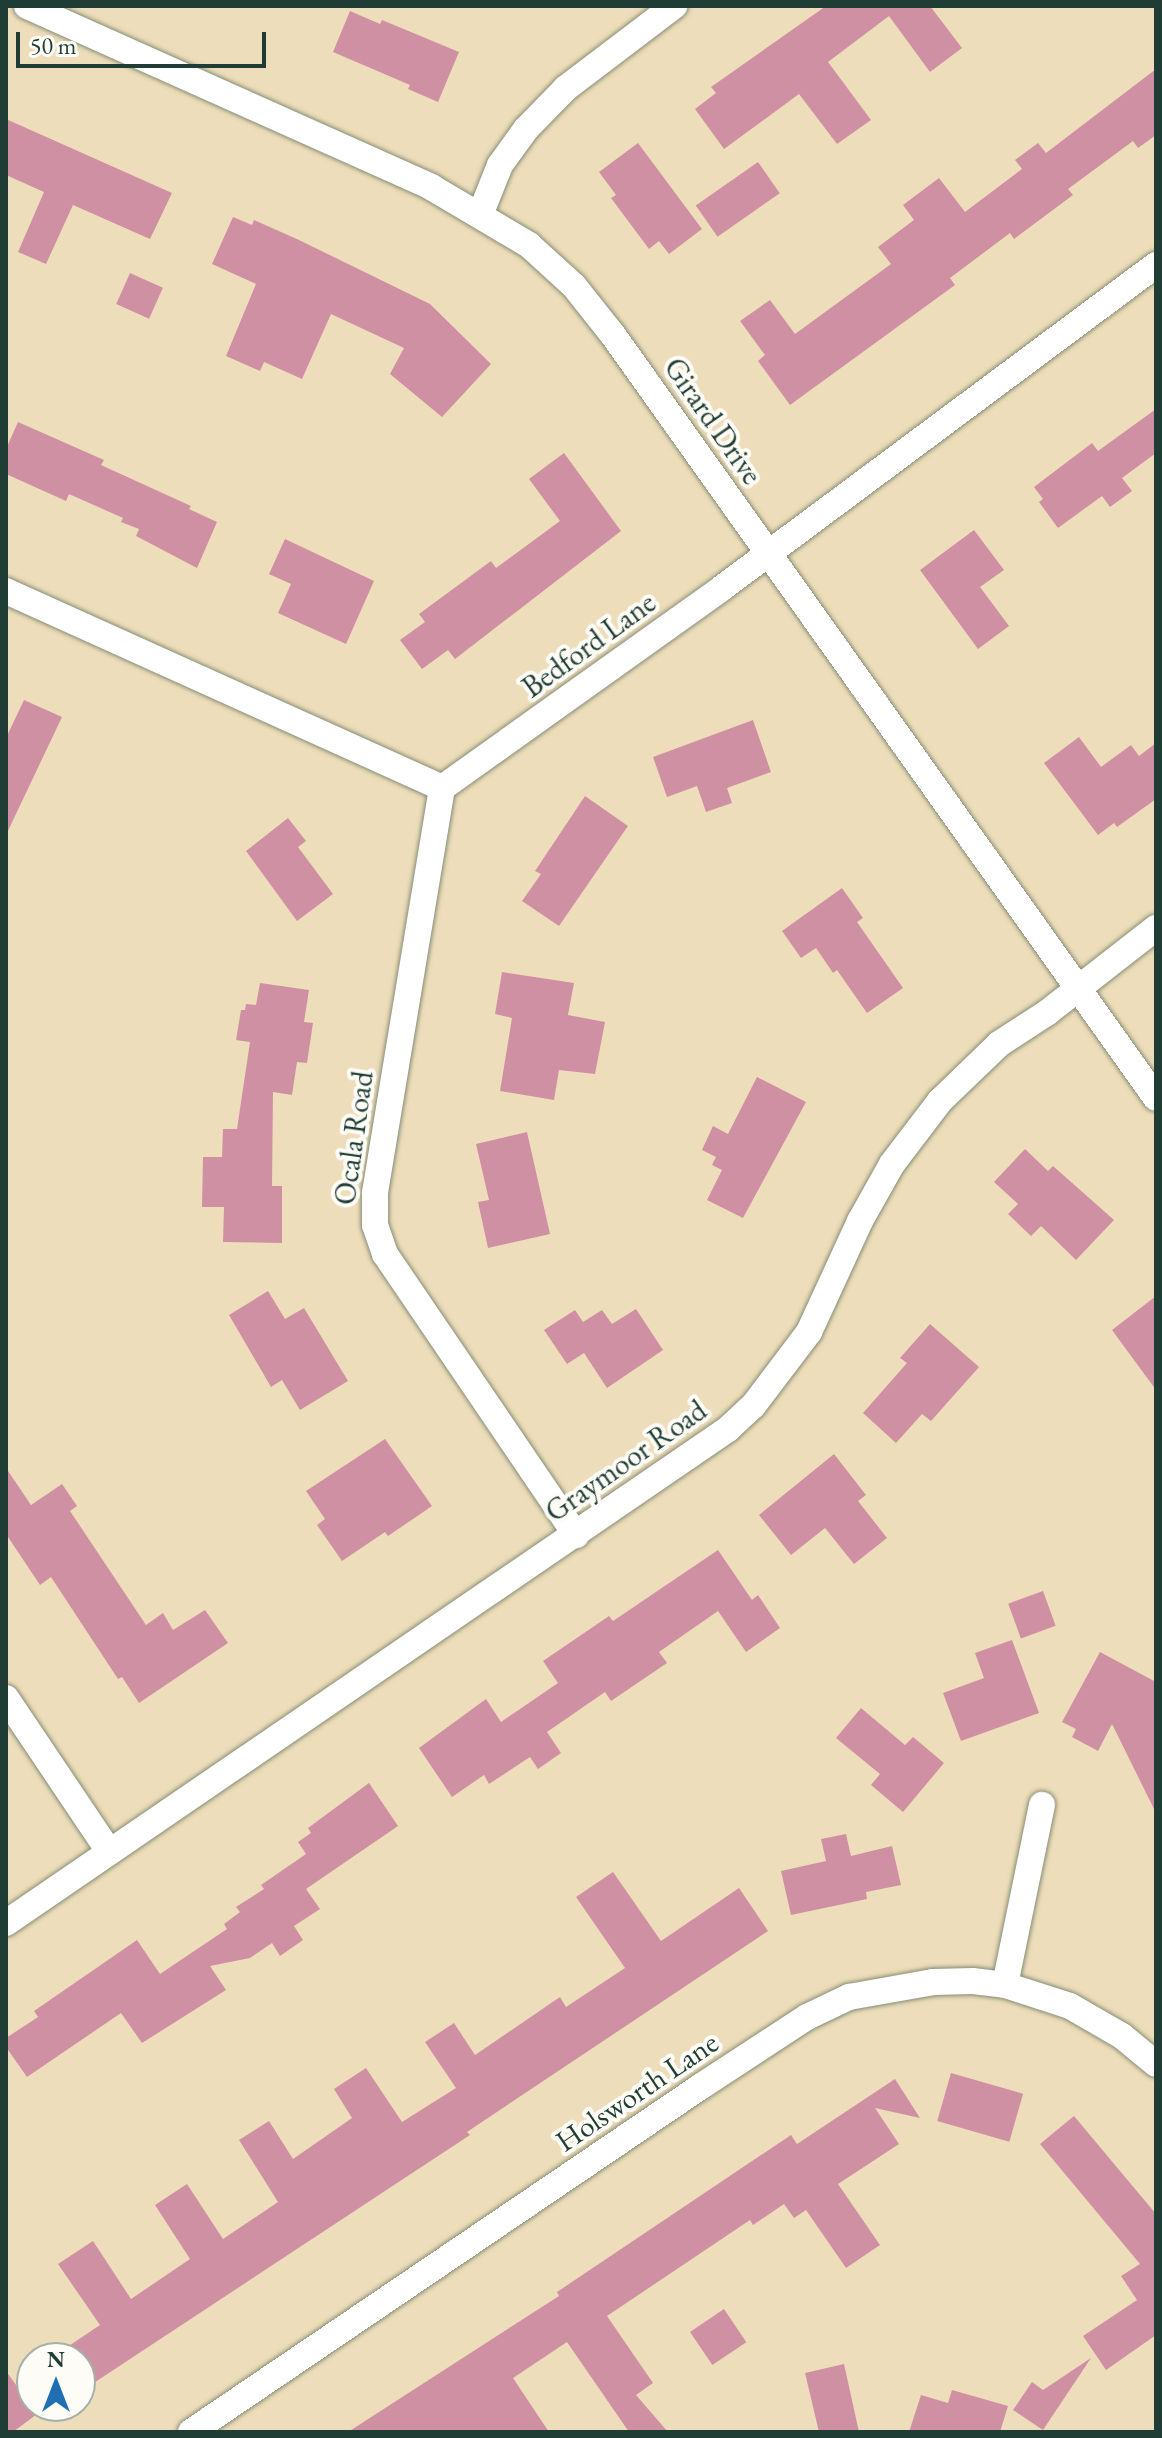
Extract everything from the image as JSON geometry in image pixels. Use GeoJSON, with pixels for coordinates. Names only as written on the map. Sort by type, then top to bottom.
{"type":"FeatureCollection","features":[{"type":"Feature","properties":{"kind":"street","name":"Girard Drive"},"geometry":{"type":"LineString","coordinates":[[27,6],[431,187],[529,245],[574,286],[613,335],[1156,1098]]}},
{"type":"Feature","properties":{"kind":"street"},"geometry":{"type":"LineString","coordinates":[[480,215],[500,165],[526,129],[566,88],[674,6]]}},
{"type":"Feature","properties":{"kind":"street","name":"Bedford Lane"},"geometry":{"type":"LineString","coordinates":[[442,788],[767,553],[1156,265]]}},
{"type":"Feature","properties":{"kind":"street"},"geometry":{"type":"LineString","coordinates":[[6,591],[442,788]]}},
{"type":"Feature","properties":{"kind":"street","name":"Ocala Road"},"geometry":{"type":"LineString","coordinates":[[442,788],[375,1193],[375,1225],[385,1254],[576,1535]]}},
{"type":"Feature","properties":{"kind":"street","name":"Graymoor Road"},"geometry":{"type":"LineString","coordinates":[[6,1923],[683,1463],[753,1406],[809,1332],[860,1221],[892,1164],[940,1101],[999,1044],[1156,928]]}},
{"type":"Feature","properties":{"kind":"street"},"geometry":{"type":"LineString","coordinates":[[6,1698],[109,1851]]}},
{"type":"Feature","properties":{"kind":"street"},"geometry":{"type":"LineString","coordinates":[[1005,1985],[1042,1805]]}},
{"type":"Feature","properties":{"kind":"street","name":"Holsworth Lane"},"geometry":{"type":"LineString","coordinates":[[191,2432],[817,2011],[871,1991],[933,1982],[973,1981],[1005,1985],[1070,2006],[1122,2036],[1156,2064]]}},
{"type":"Feature","properties":{"kind":"building"},"geometry":{"type":"Polygon","coordinates":[[[826,6],[930,6],[962,48],[930,72],[889,16],[828,62],[871,120],[837,144],[799,94],[724,149],[695,109],[716,93],[711,87],[826,6]]]}},
{"type":"Feature","properties":{"kind":"building"},"geometry":{"type":"Polygon","coordinates":[[[350,11],[380,24],[382,20],[459,52],[438,102],[408,89],[410,85],[333,52],[350,11]]]}},
{"type":"Feature","properties":{"kind":"building"},"geometry":{"type":"Polygon","coordinates":[[[1156,69],[1156,135],[1138,148],[1133,141],[1068,189],[1073,195],[1014,239],[1010,233],[950,278],[955,285],[790,405],[758,361],[765,355],[740,321],[770,300],[795,334],[891,264],[878,247],[914,220],[903,205],[939,178],[965,212],[1022,169],[1015,160],[1038,143],[1046,153],[1156,69]]]}},
{"type":"Feature","properties":{"kind":"building"},"geometry":{"type":"Polygon","coordinates":[[[6,119],[172,193],[150,239],[73,205],[46,264],[18,252],[44,192],[6,175],[6,119]]]}},
{"type":"Feature","properties":{"kind":"building"},"geometry":{"type":"Polygon","coordinates":[[[638,143],[702,229],[669,254],[659,241],[649,249],[611,198],[616,195],[599,172],[638,143]]]}},
{"type":"Feature","properties":{"kind":"building"},"geometry":{"type":"Polygon","coordinates":[[[758,162],[780,193],[718,237],[696,206],[758,162]]]}},
{"type":"Feature","properties":{"kind":"building"},"geometry":{"type":"Polygon","coordinates":[[[233,217],[252,225],[254,220],[430,304],[491,364],[442,417],[390,374],[404,348],[331,314],[302,379],[264,362],[260,371],[226,356],[256,284],[212,264],[233,217]]]}},
{"type":"Feature","properties":{"kind":"building"},"geometry":{"type":"Polygon","coordinates":[[[130,273],[163,288],[149,319],[116,304],[130,273]]]}},
{"type":"Feature","properties":{"kind":"building"},"geometry":{"type":"Polygon","coordinates":[[[1156,409],[1156,453],[1122,478],[1132,491],[1110,507],[1102,496],[1058,528],[1039,502],[1043,499],[1034,487],[1092,443],[1098,451],[1156,409]]]}},
{"type":"Feature","properties":{"kind":"building"},"geometry":{"type":"Polygon","coordinates":[[[18,422],[104,460],[101,465],[191,506],[189,509],[217,522],[197,568],[136,536],[139,529],[121,522],[123,518],[69,494],[66,501],[6,474],[6,449],[18,422]]]}},
{"type":"Feature","properties":{"kind":"building"},"geometry":{"type":"Polygon","coordinates":[[[564,453],[621,531],[455,659],[448,650],[422,669],[400,640],[425,622],[419,614],[491,561],[496,568],[560,521],[529,479],[564,453]]]}},
{"type":"Feature","properties":{"kind":"building"},"geometry":{"type":"Polygon","coordinates":[[[974,530],[1004,570],[980,587],[1009,626],[978,649],[920,570],[974,530]]]}},
{"type":"Feature","properties":{"kind":"building"},"geometry":{"type":"Polygon","coordinates":[[[285,539],[374,581],[346,644],[278,613],[291,584],[269,574],[285,539]]]}},
{"type":"Feature","properties":{"kind":"building"},"geometry":{"type":"Polygon","coordinates":[[[24,700],[62,717],[6,835],[6,738],[24,700]]]}},
{"type":"Feature","properties":{"kind":"building"},"geometry":{"type":"Polygon","coordinates":[[[753,720],[771,772],[727,788],[732,803],[706,812],[697,786],[667,797],[653,757],[753,720]]]}},
{"type":"Feature","properties":{"kind":"building"},"geometry":{"type":"Polygon","coordinates":[[[1079,737],[1101,767],[1131,745],[1139,756],[1156,743],[1156,799],[1117,827],[1114,823],[1098,835],[1044,763],[1079,737]]]}},
{"type":"Feature","properties":{"kind":"building"},"geometry":{"type":"Polygon","coordinates":[[[585,796],[628,826],[559,926],[522,901],[541,874],[535,871],[585,796]]]}},
{"type":"Feature","properties":{"kind":"building"},"geometry":{"type":"Polygon","coordinates":[[[288,818],[306,841],[298,847],[333,894],[297,921],[246,851],[288,818]]]}},
{"type":"Feature","properties":{"kind":"building"},"geometry":{"type":"Polygon","coordinates":[[[842,888],[863,918],[857,922],[903,988],[867,1013],[837,970],[833,973],[816,948],[801,958],[782,931],[842,888]]]}},
{"type":"Feature","properties":{"kind":"building"},"geometry":{"type":"Polygon","coordinates":[[[502,972],[574,983],[568,1015],[605,1022],[595,1074],[559,1070],[554,1100],[500,1091],[512,1018],[495,1014],[502,972]]]}},
{"type":"Feature","properties":{"kind":"building"},"geometry":{"type":"Polygon","coordinates":[[[260,983],[309,990],[304,1022],[313,1023],[307,1063],[297,1062],[292,1095],[273,1092],[272,1186],[282,1186],[282,1243],[223,1242],[224,1207],[202,1207],[203,1157],[222,1157],[223,1129],[237,1129],[250,1042],[236,1040],[241,1010],[245,1010],[246,1004],[256,1005],[260,983]]]}},
{"type":"Feature","properties":{"kind":"building"},"geometry":{"type":"Polygon","coordinates":[[[757,1077],[806,1102],[743,1218],[707,1200],[722,1170],[712,1165],[716,1157],[702,1150],[713,1126],[728,1134],[757,1077]]]}},
{"type":"Feature","properties":{"kind":"building"},"geometry":{"type":"Polygon","coordinates":[[[527,1132],[550,1234],[488,1248],[478,1202],[489,1200],[476,1144],[527,1132]]]}},
{"type":"Feature","properties":{"kind":"building"},"geometry":{"type":"Polygon","coordinates":[[[1025,1149],[1048,1171],[1053,1166],[1114,1220],[1076,1260],[1041,1226],[1031,1236],[1008,1214],[1018,1204],[994,1182],[1025,1149]]]}},
{"type":"Feature","properties":{"kind":"building"},"geometry":{"type":"Polygon","coordinates":[[[268,1291],[285,1319],[304,1308],[348,1381],[300,1410],[282,1380],[271,1387],[229,1315],[268,1291]]]}},
{"type":"Feature","properties":{"kind":"building"},"geometry":{"type":"Polygon","coordinates":[[[1156,1296],[1156,1390],[1112,1330],[1156,1296]]]}},
{"type":"Feature","properties":{"kind":"building"},"geometry":{"type":"Polygon","coordinates":[[[636,1309],[663,1350],[607,1388],[584,1353],[567,1364],[544,1330],[575,1310],[583,1322],[602,1310],[612,1324],[636,1309]]]}},
{"type":"Feature","properties":{"kind":"building"},"geometry":{"type":"Polygon","coordinates":[[[930,1324],[979,1367],[931,1421],[922,1414],[896,1443],[863,1413],[907,1363],[900,1358],[930,1324]]]}},
{"type":"Feature","properties":{"kind":"building"},"geometry":{"type":"Polygon","coordinates":[[[385,1439],[432,1506],[388,1536],[385,1532],[342,1561],[317,1525],[325,1519],[306,1491],[385,1439]]]}},
{"type":"Feature","properties":{"kind":"building"},"geometry":{"type":"Polygon","coordinates":[[[834,1454],[866,1495],[858,1501],[887,1538],[854,1564],[825,1528],[791,1555],[759,1515],[834,1454]]]}},
{"type":"Feature","properties":{"kind":"building"},"geometry":{"type":"Polygon","coordinates":[[[6,1468],[31,1505],[62,1484],[77,1506],[70,1511],[146,1625],[163,1613],[173,1630],[205,1610],[228,1643],[139,1703],[122,1677],[118,1679],[51,1577],[40,1585],[6,1534],[6,1468]]]}},
{"type":"Feature","properties":{"kind":"building"},"geometry":{"type":"Polygon","coordinates":[[[718,1550],[752,1600],[758,1595],[780,1628],[746,1652],[718,1611],[659,1652],[667,1663],[611,1701],[605,1692],[547,1732],[561,1753],[538,1769],[530,1757],[489,1784],[484,1775],[452,1797],[419,1748],[486,1699],[501,1722],[558,1683],[543,1661],[609,1616],[613,1621],[718,1550]]]}},
{"type":"Feature","properties":{"kind":"building"},"geometry":{"type":"Polygon","coordinates":[[[1043,1591],[1056,1626],[1021,1638],[1008,1604],[1043,1591]]]}},
{"type":"Feature","properties":{"kind":"building"},"geometry":{"type":"Polygon","coordinates":[[[1012,1640],[1039,1713],[961,1741],[943,1693],[984,1678],[975,1653],[1012,1640]]]}},
{"type":"Feature","properties":{"kind":"building"},"geometry":{"type":"Polygon","coordinates":[[[1100,1652],[1156,1682],[1156,1813],[1112,1724],[1098,1751],[1072,1737],[1076,1729],[1062,1722],[1100,1652]]]}},
{"type":"Feature","properties":{"kind":"building"},"geometry":{"type":"Polygon","coordinates":[[[861,1708],[905,1745],[913,1737],[944,1763],[903,1812],[871,1785],[880,1774],[836,1738],[861,1708]]]}},
{"type":"Feature","properties":{"kind":"building"},"geometry":{"type":"Polygon","coordinates":[[[369,1783],[398,1826],[306,1889],[320,1909],[294,1926],[303,1940],[280,1956],[272,1943],[250,1958],[210,1966],[226,1990],[142,2043],[121,2013],[27,2077],[6,2047],[6,2038],[38,2017],[34,2011],[137,1940],[160,1974],[227,1929],[224,1924],[240,1912],[236,1907],[264,1889],[261,1885],[306,1854],[298,1842],[311,1833],[308,1828],[369,1783]]]}},
{"type":"Feature","properties":{"kind":"building"},"geometry":{"type":"Polygon","coordinates":[[[846,1834],[851,1856],[892,1846],[901,1885],[866,1892],[867,1899],[791,1915],[781,1871],[826,1861],[821,1839],[846,1834]]]}},
{"type":"Feature","properties":{"kind":"building"},"geometry":{"type":"Polygon","coordinates":[[[613,1872],[661,1941],[739,1888],[768,1931],[467,2132],[470,2135],[96,2381],[96,2342],[75,2342],[100,2325],[58,2264],[93,2241],[131,2299],[190,2259],[155,2205],[187,2184],[223,2239],[278,2202],[239,2140],[269,2121],[293,2159],[352,2118],[334,2089],[366,2068],[402,2122],[456,2088],[425,2042],[454,2023],[475,2055],[560,1997],[566,2007],[625,1968],[576,1897],[613,1872]]]}},
{"type":"Feature","properties":{"kind":"building"},"geometry":{"type":"Polygon","coordinates":[[[951,2073],[1023,2094],[1009,2142],[937,2121],[951,2073]]]}},
{"type":"Feature","properties":{"kind":"building"},"geometry":{"type":"Polygon","coordinates":[[[895,2079],[920,2118],[875,2108],[899,2144],[838,2184],[880,2245],[846,2268],[806,2210],[794,2218],[784,2204],[753,2225],[750,2220],[607,2316],[653,2383],[636,2395],[668,2432],[629,2432],[567,2342],[513,2378],[549,2432],[348,2432],[559,2296],[557,2292],[791,2135],[797,2144],[895,2079]]]}},
{"type":"Feature","properties":{"kind":"building"},"geometry":{"type":"Polygon","coordinates":[[[1074,2116],[1156,2214],[1156,2335],[1106,2370],[1083,2336],[1137,2300],[1121,2276],[1140,2264],[1040,2144],[1074,2116]]]}},
{"type":"Feature","properties":{"kind":"building"},"geometry":{"type":"Polygon","coordinates":[[[724,2309],[746,2342],[712,2365],[690,2332],[724,2309]]]}},
{"type":"Feature","properties":{"kind":"building"},"geometry":{"type":"Polygon","coordinates":[[[1091,2358],[1043,2430],[1013,2410],[1032,2382],[1043,2390],[1091,2358]]]}},
{"type":"Feature","properties":{"kind":"building"},"geometry":{"type":"Polygon","coordinates":[[[844,2364],[859,2432],[819,2432],[805,2373],[844,2364]]]}},
{"type":"Feature","properties":{"kind":"building"},"geometry":{"type":"Polygon","coordinates":[[[6,2371],[16,2385],[16,2422],[26,2422],[13,2432],[6,2432],[6,2371]]]}},
{"type":"Feature","properties":{"kind":"building"},"geometry":{"type":"Polygon","coordinates":[[[952,2390],[1008,2406],[1000,2432],[909,2432],[921,2395],[948,2403],[952,2390]]]}}]}
